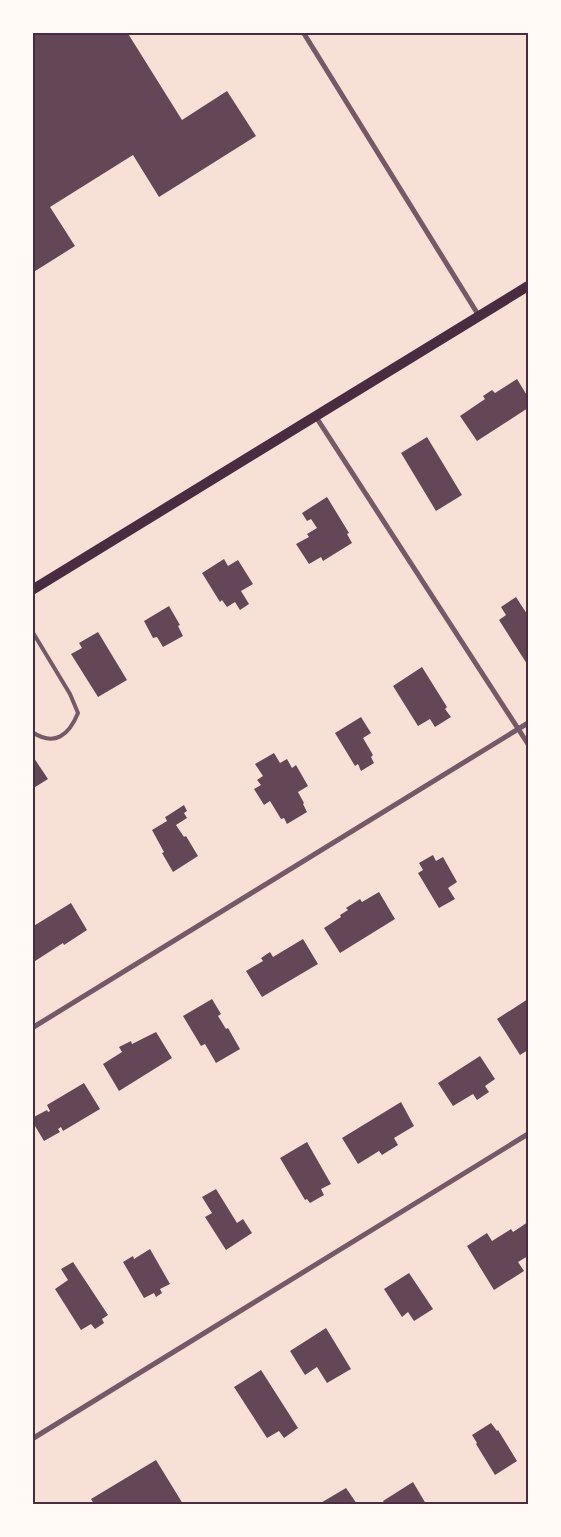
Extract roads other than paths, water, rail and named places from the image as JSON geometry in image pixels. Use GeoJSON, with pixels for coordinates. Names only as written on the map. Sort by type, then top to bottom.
{"type":"FeatureCollection","features":[{"type":"Feature","properties":{"kind":"main road"},"geometry":{"type":"LineString","coordinates":[[32,590],[528,286]]}},
{"type":"Feature","properties":{"kind":"street"},"geometry":{"type":"LineString","coordinates":[[303,32],[479,317]]}},
{"type":"Feature","properties":{"kind":"street"},"geometry":{"type":"LineString","coordinates":[[316,417],[528,744]]}},
{"type":"Feature","properties":{"kind":"street"},"geometry":{"type":"LineString","coordinates":[[32,1028],[528,723]]}},
{"type":"Feature","properties":{"kind":"street"},"geometry":{"type":"LineString","coordinates":[[32,1439],[528,1134]]}},
{"type":"Feature","properties":{"kind":"lane"},"geometry":{"type":"LineString","coordinates":[[32,631],[70,694],[78,713],[74,723],[66,733],[58,738],[48,740],[32,732]]}}]}
